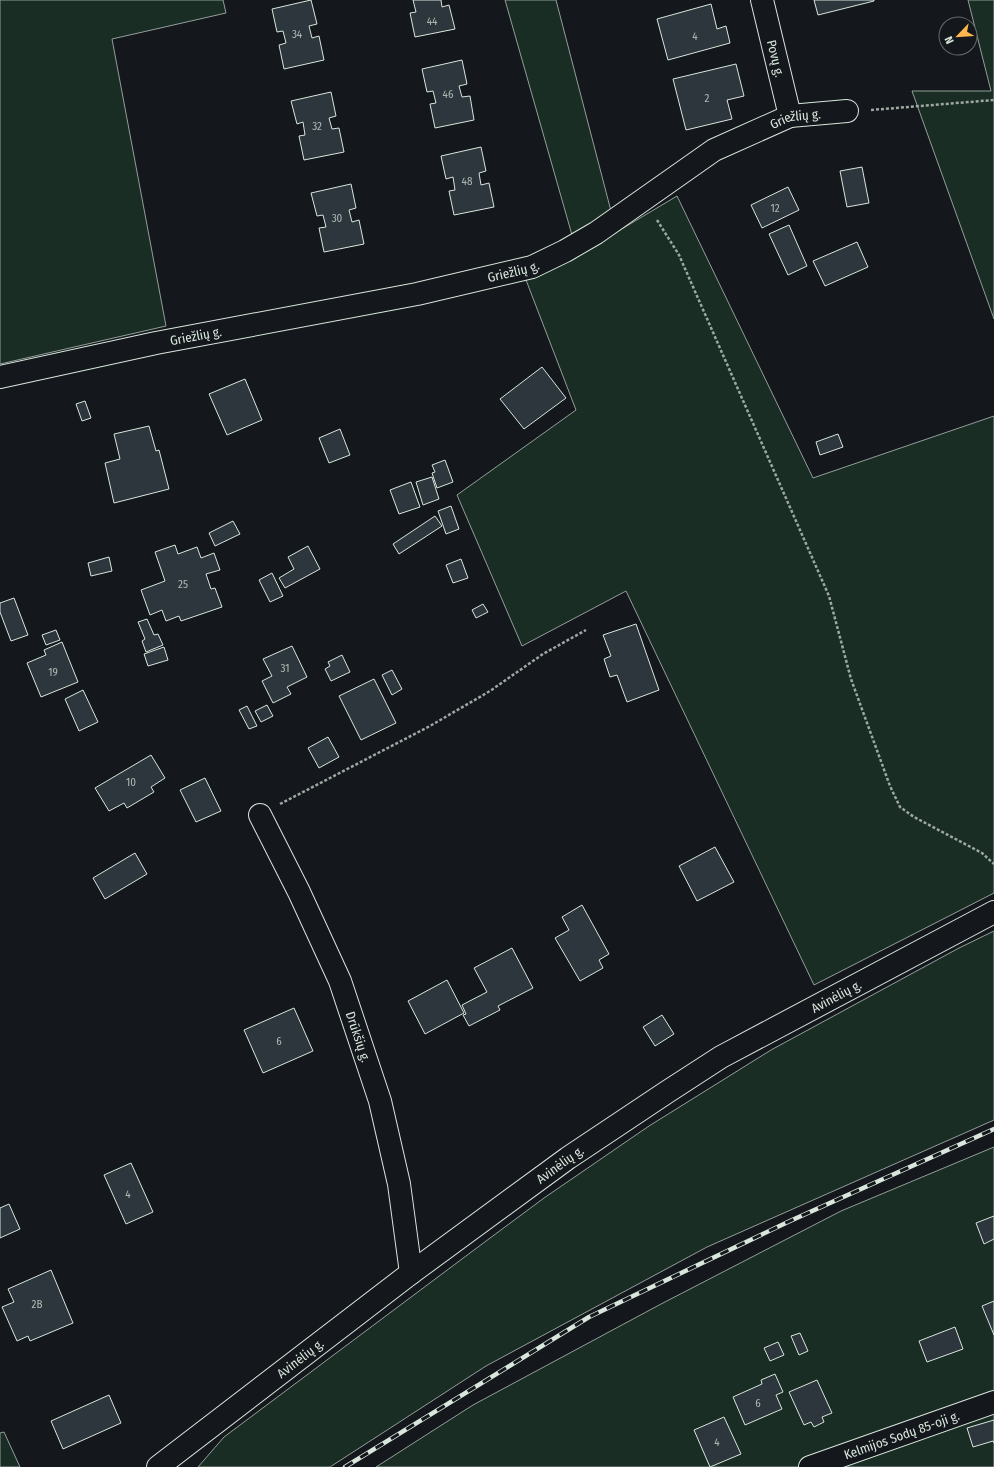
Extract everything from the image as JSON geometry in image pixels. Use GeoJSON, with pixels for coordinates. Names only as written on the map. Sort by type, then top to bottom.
{"type":"FeatureCollection","features":[{"type":"Feature","properties":{"kind":"street","name":"Povų g."},"geometry":{"type":"LineString","coordinates":[[762,0],[790,116]]}},
{"type":"Feature","properties":{"kind":"street","name":"Griežlių g."},"geometry":{"type":"LineString","coordinates":[[0,377],[156,343],[417,294],[532,267],[565,251],[590,236],[714,150],[790,116],[847,111]]}},
{"type":"Feature","properties":{"kind":"street","name":"Drūkšių g."},"geometry":{"type":"LineString","coordinates":[[260,814],[299,892],[340,982],[380,1101],[398,1184],[411,1273]]}},
{"type":"Feature","properties":{"kind":"street","name":"Avinėlių g."},"geometry":{"type":"LineString","coordinates":[[158,1467],[411,1273],[568,1158],[721,1056],[994,912]]}},
{"type":"Feature","properties":{"kind":"street","name":"Kelmijos Sodų 85-oji g."},"geometry":{"type":"LineString","coordinates":[[810,1467],[994,1402]]}},
{"type":"Feature","properties":{"kind":"path"},"geometry":{"type":"LineString","coordinates":[[847,111],[994,100]]}},
{"type":"Feature","properties":{"kind":"path"},"geometry":{"type":"LineString","coordinates":[[644,199],[679,255],[829,596],[851,679],[890,786],[900,807],[914,817],[982,853],[994,864]]}},
{"type":"Feature","properties":{"kind":"path"},"geometry":{"type":"LineString","coordinates":[[260,814],[430,726],[490,690],[543,654],[586,630]]}},
{"type":"Feature","properties":{"kind":"green space"},"geometry":{"type":"Polygon","coordinates":[[[0,0],[223,0],[226,13],[112,39],[166,326],[0,364],[0,0]]]}},
{"type":"Feature","properties":{"kind":"green space"},"geometry":{"type":"Polygon","coordinates":[[[505,0],[556,0],[611,211],[572,235],[505,0]]]}},
{"type":"Feature","properties":{"kind":"green space"},"geometry":{"type":"Polygon","coordinates":[[[968,0],[994,0],[994,319],[912,91],[991,91],[978,40],[978,16],[972,16],[968,0]]]}},
{"type":"Feature","properties":{"kind":"green space"},"geometry":{"type":"Polygon","coordinates":[[[677,196],[813,478],[994,416],[994,893],[814,985],[626,591],[522,646],[457,495],[576,410],[526,280],[563,264],[677,196]]]}},
{"type":"Feature","properties":{"kind":"green space"},"geometry":{"type":"Polygon","coordinates":[[[994,931],[994,1120],[707,1247],[486,1366],[330,1467],[198,1467],[224,1437],[544,1198],[649,1126],[771,1050],[959,948],[994,931]]]}},
{"type":"Feature","properties":{"kind":"green space"},"geometry":{"type":"Polygon","coordinates":[[[994,1147],[994,1467],[376,1467],[473,1405],[661,1304],[841,1211],[994,1147]]]}},
{"type":"Feature","properties":{"kind":"green space"},"geometry":{"type":"Polygon","coordinates":[[[4,1432],[20,1467],[0,1467],[0,1433],[4,1432]]]}},
{"type":"Feature","properties":{"kind":"building"},"geometry":{"type":"Polygon","coordinates":[[[311,0],[317,24],[309,26],[312,38],[319,36],[324,60],[284,69],[279,45],[286,43],[283,31],[277,32],[272,9],[311,0]]]}},
{"type":"Feature","properties":{"kind":"building"},"geometry":{"type":"Polygon","coordinates":[[[413,0],[441,0],[442,7],[449,5],[455,29],[415,37],[410,13],[416,12],[413,0]]]}},
{"type":"Feature","properties":{"kind":"building"},"geometry":{"type":"Polygon","coordinates":[[[814,0],[874,0],[874,1],[818,15],[814,0]]]}},
{"type":"Feature","properties":{"kind":"building"},"geometry":{"type":"Polygon","coordinates":[[[711,4],[717,29],[726,26],[730,43],[668,60],[657,19],[711,4]]]}},
{"type":"Feature","properties":{"kind":"building"},"geometry":{"type":"Polygon","coordinates":[[[462,60],[467,84],[459,86],[462,97],[470,96],[474,120],[435,128],[430,104],[436,103],[433,91],[427,92],[422,69],[462,60]]]}},
{"type":"Feature","properties":{"kind":"building"},"geometry":{"type":"Polygon","coordinates":[[[736,64],[744,96],[727,100],[732,119],[686,130],[673,79],[736,64]]]}},
{"type":"Feature","properties":{"kind":"building"},"geometry":{"type":"Polygon","coordinates":[[[331,92],[336,116],[329,118],[332,129],[339,128],[344,152],[304,160],[299,136],[305,135],[303,122],[297,124],[291,101],[331,92]]]}},
{"type":"Feature","properties":{"kind":"building"},"geometry":{"type":"Polygon","coordinates":[[[481,147],[486,171],[479,173],[481,185],[489,183],[494,207],[454,215],[449,191],[455,190],[453,177],[446,179],[441,156],[481,147]]]}},
{"type":"Feature","properties":{"kind":"building"},"geometry":{"type":"Polygon","coordinates":[[[862,167],[869,203],[847,207],[840,171],[862,167]]]}},
{"type":"Feature","properties":{"kind":"building"},"geometry":{"type":"Polygon","coordinates":[[[351,184],[356,208],[349,210],[352,222],[359,220],[364,244],[324,252],[319,228],[326,227],[323,215],[317,216],[311,193],[351,184]]]}},
{"type":"Feature","properties":{"kind":"building"},"geometry":{"type":"Polygon","coordinates":[[[788,187],[799,210],[762,228],[751,205],[788,187]]]}},
{"type":"Feature","properties":{"kind":"building"},"geometry":{"type":"Polygon","coordinates":[[[789,225],[807,266],[788,275],[769,234],[789,225]]]}},
{"type":"Feature","properties":{"kind":"building"},"geometry":{"type":"Polygon","coordinates":[[[857,242],[868,267],[825,286],[813,261],[857,242]]]}},
{"type":"Feature","properties":{"kind":"building"},"geometry":{"type":"Polygon","coordinates":[[[542,367],[566,398],[524,429],[500,399],[542,367]]]}},
{"type":"Feature","properties":{"kind":"building"},"geometry":{"type":"Polygon","coordinates":[[[245,379],[262,420],[227,435],[209,394],[245,379]]]}},
{"type":"Feature","properties":{"kind":"building"},"geometry":{"type":"Polygon","coordinates":[[[85,401],[91,418],[82,421],[76,404],[85,401]]]}},
{"type":"Feature","properties":{"kind":"building"},"geometry":{"type":"Polygon","coordinates":[[[149,426],[156,451],[159,450],[169,489],[114,503],[105,463],[120,459],[114,434],[149,426]]]}},
{"type":"Feature","properties":{"kind":"building"},"geometry":{"type":"Polygon","coordinates":[[[340,429],[350,455],[329,463],[319,438],[340,429]]]}},
{"type":"Feature","properties":{"kind":"building"},"geometry":{"type":"Polygon","coordinates":[[[838,434],[843,447],[820,455],[816,442],[838,434]]]}},
{"type":"Feature","properties":{"kind":"building"},"geometry":{"type":"Polygon","coordinates":[[[445,460],[453,482],[437,488],[432,473],[435,472],[432,465],[445,460]]]}},
{"type":"Feature","properties":{"kind":"building"},"geometry":{"type":"Polygon","coordinates":[[[432,477],[439,499],[423,505],[416,482],[432,477]]]}},
{"type":"Feature","properties":{"kind":"building"},"geometry":{"type":"Polygon","coordinates":[[[411,482],[420,507],[399,514],[390,490],[411,482]]]}},
{"type":"Feature","properties":{"kind":"building"},"geometry":{"type":"Polygon","coordinates":[[[451,506],[459,529],[446,534],[438,511],[451,506]]]}},
{"type":"Feature","properties":{"kind":"building"},"geometry":{"type":"Polygon","coordinates":[[[435,516],[442,526],[399,554],[393,544],[435,516]]]}},
{"type":"Feature","properties":{"kind":"building"},"geometry":{"type":"Polygon","coordinates":[[[233,521],[240,534],[215,546],[209,533],[233,521]]]}},
{"type":"Feature","properties":{"kind":"building"},"geometry":{"type":"Polygon","coordinates":[[[175,545],[178,554],[197,547],[201,558],[214,553],[220,570],[206,574],[211,589],[215,588],[222,607],[181,621],[179,616],[166,621],[162,610],[150,615],[141,590],[165,581],[155,552],[175,545]]]}},
{"type":"Feature","properties":{"kind":"building"},"geometry":{"type":"Polygon","coordinates":[[[308,546],[320,569],[285,588],[279,578],[294,569],[288,557],[308,546]]]}},
{"type":"Feature","properties":{"kind":"building"},"geometry":{"type":"Polygon","coordinates":[[[109,557],[112,571],[91,576],[88,563],[109,557]]]}},
{"type":"Feature","properties":{"kind":"building"},"geometry":{"type":"Polygon","coordinates":[[[461,559],[468,578],[453,583],[446,565],[461,559]]]}},
{"type":"Feature","properties":{"kind":"building"},"geometry":{"type":"Polygon","coordinates":[[[272,573],[283,596],[270,602],[259,580],[272,573]]]}},
{"type":"Feature","properties":{"kind":"building"},"geometry":{"type":"Polygon","coordinates":[[[14,598],[28,635],[11,641],[0,612],[0,603],[14,598]]]}},
{"type":"Feature","properties":{"kind":"building"},"geometry":{"type":"Polygon","coordinates":[[[483,604],[488,612],[476,618],[472,610],[483,604]]]}},
{"type":"Feature","properties":{"kind":"building"},"geometry":{"type":"Polygon","coordinates":[[[147,619],[154,635],[158,634],[163,645],[146,652],[142,641],[145,639],[138,622],[147,619]]]}},
{"type":"Feature","properties":{"kind":"building"},"geometry":{"type":"Polygon","coordinates":[[[636,624],[659,690],[627,702],[617,675],[610,677],[604,659],[611,656],[603,635],[636,624]]]}},
{"type":"Feature","properties":{"kind":"building"},"geometry":{"type":"Polygon","coordinates":[[[56,630],[60,640],[46,645],[42,635],[56,630]]]}},
{"type":"Feature","properties":{"kind":"building"},"geometry":{"type":"Polygon","coordinates":[[[62,642],[78,682],[41,697],[27,663],[46,655],[44,650],[62,642]]]}},
{"type":"Feature","properties":{"kind":"building"},"geometry":{"type":"Polygon","coordinates":[[[292,646],[307,677],[287,687],[291,694],[273,703],[262,681],[272,676],[263,659],[292,646]]]}},
{"type":"Feature","properties":{"kind":"building"},"geometry":{"type":"Polygon","coordinates":[[[164,647],[168,660],[148,666],[144,654],[164,647]]]}},
{"type":"Feature","properties":{"kind":"building"},"geometry":{"type":"Polygon","coordinates":[[[342,655],[350,672],[331,681],[325,669],[330,666],[328,662],[342,655]]]}},
{"type":"Feature","properties":{"kind":"building"},"geometry":{"type":"Polygon","coordinates":[[[392,670],[402,689],[392,695],[382,675],[392,670]]]}},
{"type":"Feature","properties":{"kind":"building"},"geometry":{"type":"Polygon","coordinates":[[[374,679],[396,723],[361,740],[339,696],[374,679]]]}},
{"type":"Feature","properties":{"kind":"building"},"geometry":{"type":"Polygon","coordinates":[[[83,690],[98,722],[79,731],[65,699],[83,690]]]}},
{"type":"Feature","properties":{"kind":"building"},"geometry":{"type":"Polygon","coordinates":[[[267,705],[273,716],[261,722],[255,711],[267,705]]]}},
{"type":"Feature","properties":{"kind":"building"},"geometry":{"type":"Polygon","coordinates":[[[247,706],[257,726],[249,729],[239,710],[247,706]]]}},
{"type":"Feature","properties":{"kind":"building"},"geometry":{"type":"Polygon","coordinates":[[[328,737],[339,757],[319,768],[308,748],[328,737]]]}},
{"type":"Feature","properties":{"kind":"building"},"geometry":{"type":"Polygon","coordinates":[[[151,755],[165,778],[151,787],[154,792],[127,808],[124,803],[109,811],[95,788],[151,755]]]}},
{"type":"Feature","properties":{"kind":"building"},"geometry":{"type":"Polygon","coordinates":[[[205,778],[221,811],[196,822],[180,790],[205,778]]]}},
{"type":"Feature","properties":{"kind":"building"},"geometry":{"type":"Polygon","coordinates":[[[715,847],[734,882],[697,901],[679,866],[715,847]]]}},
{"type":"Feature","properties":{"kind":"building"},"geometry":{"type":"Polygon","coordinates":[[[135,853],[147,874],[105,899],[93,878],[135,853]]]}},
{"type":"Feature","properties":{"kind":"building"},"geometry":{"type":"Polygon","coordinates":[[[582,905],[609,954],[599,960],[603,968],[580,981],[555,938],[569,930],[562,917],[582,905]]]}},
{"type":"Feature","properties":{"kind":"building"},"geometry":{"type":"Polygon","coordinates":[[[512,948],[533,988],[498,1006],[500,1010],[469,1026],[463,1015],[466,1014],[462,1005],[487,992],[474,968],[512,948]]]}},
{"type":"Feature","properties":{"kind":"building"},"geometry":{"type":"Polygon","coordinates":[[[447,980],[464,1013],[425,1034],[408,1001],[447,980]]]}},
{"type":"Feature","properties":{"kind":"building"},"geometry":{"type":"Polygon","coordinates":[[[294,1008],[313,1051],[263,1073],[244,1030],[294,1008]]]}},
{"type":"Feature","properties":{"kind":"building"},"geometry":{"type":"Polygon","coordinates":[[[662,1015],[674,1034],[655,1046],[643,1027],[662,1015]]]}},
{"type":"Feature","properties":{"kind":"building"},"geometry":{"type":"Polygon","coordinates":[[[131,1163],[153,1212],[126,1224],[104,1175],[131,1163]]]}},
{"type":"Feature","properties":{"kind":"building"},"geometry":{"type":"Polygon","coordinates":[[[9,1204],[20,1229],[0,1238],[0,1208],[9,1204]]]}},
{"type":"Feature","properties":{"kind":"building"},"geometry":{"type":"Polygon","coordinates":[[[994,1216],[994,1239],[984,1244],[976,1223],[994,1216]]]}},
{"type":"Feature","properties":{"kind":"building"},"geometry":{"type":"Polygon","coordinates":[[[51,1270],[73,1323],[30,1341],[28,1336],[17,1341],[2,1307],[14,1302],[8,1289],[51,1270]]]}},
{"type":"Feature","properties":{"kind":"building"},"geometry":{"type":"Polygon","coordinates":[[[994,1301],[994,1335],[982,1306],[994,1301]]]}},
{"type":"Feature","properties":{"kind":"building"},"geometry":{"type":"Polygon","coordinates":[[[955,1327],[963,1349],[927,1362],[919,1341],[955,1327]]]}},
{"type":"Feature","properties":{"kind":"building"},"geometry":{"type":"Polygon","coordinates":[[[800,1333],[808,1351],[799,1355],[791,1336],[800,1333]]]}},
{"type":"Feature","properties":{"kind":"building"},"geometry":{"type":"Polygon","coordinates":[[[778,1342],[784,1355],[770,1361],[764,1348],[778,1342]]]}},
{"type":"Feature","properties":{"kind":"building"},"geometry":{"type":"Polygon","coordinates":[[[775,1374],[783,1392],[776,1395],[782,1409],[745,1425],[733,1397],[762,1384],[761,1380],[775,1374]]]}},
{"type":"Feature","properties":{"kind":"building"},"geometry":{"type":"Polygon","coordinates":[[[817,1380],[832,1413],[822,1417],[824,1422],[814,1427],[811,1422],[804,1425],[789,1392],[817,1380]]]}},
{"type":"Feature","properties":{"kind":"building"},"geometry":{"type":"Polygon","coordinates":[[[109,1395],[121,1423],[63,1449],[51,1421],[109,1395]]]}},
{"type":"Feature","properties":{"kind":"building"},"geometry":{"type":"Polygon","coordinates":[[[724,1417],[741,1454],[710,1467],[694,1430],[724,1417]]]}},
{"type":"Feature","properties":{"kind":"building"},"geometry":{"type":"Polygon","coordinates":[[[994,1420],[994,1443],[993,1441],[973,1447],[967,1428],[994,1420]]]}},
{"type":"Feature","properties":{"kind":"railway"},"geometry":{"type":"LineString","coordinates":[[345,1467],[589,1317],[790,1221],[994,1129]]}}]}
